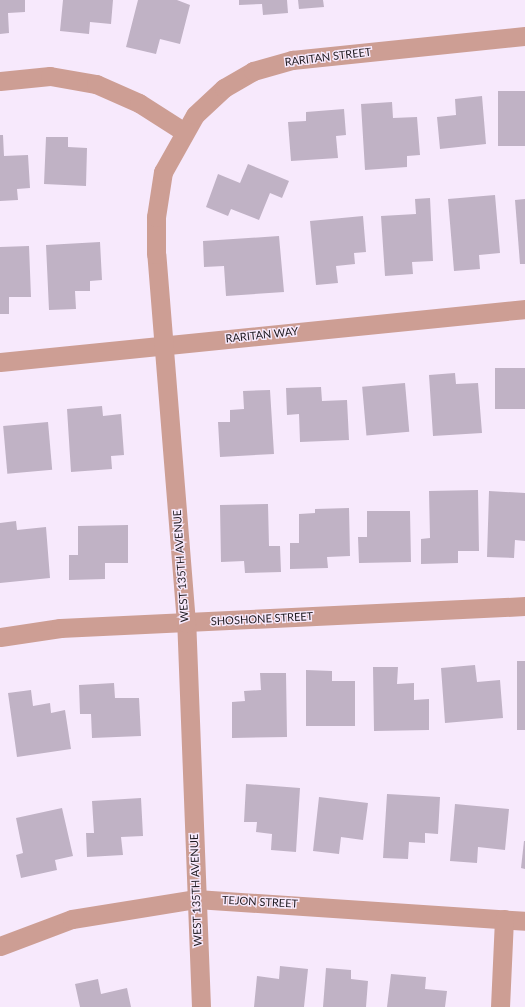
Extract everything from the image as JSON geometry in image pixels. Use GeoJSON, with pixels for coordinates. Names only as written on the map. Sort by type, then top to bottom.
{"type":"FeatureCollection","features":[{"type":"Feature","properties":{"kind":"street","name":"RARITAN STREET"},"geometry":{"type":"LineString","coordinates":[[183,131],[224,88],[253,71],[292,60],[525,36]]}},
{"type":"Feature","properties":{"kind":"street"},"geometry":{"type":"LineString","coordinates":[[0,81],[50,76],[96,84],[139,103],[183,131]]}},
{"type":"Feature","properties":{"kind":"street","name":"WEST 135TH AVENUE"},"geometry":{"type":"LineString","coordinates":[[183,131],[163,172],[156,218],[186,623],[201,1007]]}},
{"type":"Feature","properties":{"kind":"street","name":"RARITAN WAY"},"geometry":{"type":"LineString","coordinates":[[0,362],[166,344],[525,309]]}},
{"type":"Feature","properties":{"kind":"street","name":"SHOSHONE STREET"},"geometry":{"type":"LineString","coordinates":[[0,637],[60,628],[525,606]]}},
{"type":"Feature","properties":{"kind":"street","name":"TEJON STREET"},"geometry":{"type":"LineString","coordinates":[[0,946],[40,928],[86,916],[196,899],[525,921]]}},
{"type":"Feature","properties":{"kind":"street"},"geometry":{"type":"LineString","coordinates":[[500,1007],[504,919]]}},
{"type":"Feature","properties":{"kind":"building"},"geometry":{"type":"Polygon","coordinates":[[[0,0],[25,0],[25,12],[8,13],[9,33],[0,34],[0,0]]]}},
{"type":"Feature","properties":{"kind":"building"},"geometry":{"type":"Polygon","coordinates":[[[63,0],[113,0],[111,24],[90,22],[89,34],[60,31],[63,0]]]}},
{"type":"Feature","properties":{"kind":"building"},"geometry":{"type":"Polygon","coordinates":[[[138,0],[177,0],[190,5],[180,44],[160,39],[156,54],[126,47],[138,0]]]}},
{"type":"Feature","properties":{"kind":"building"},"geometry":{"type":"Polygon","coordinates":[[[239,0],[287,0],[288,13],[263,15],[262,4],[239,5],[239,0]]]}},
{"type":"Feature","properties":{"kind":"building"},"geometry":{"type":"Polygon","coordinates":[[[298,0],[323,0],[324,7],[299,9],[298,0]]]}},
{"type":"Feature","properties":{"kind":"building"},"geometry":{"type":"Polygon","coordinates":[[[498,91],[525,91],[525,146],[498,146],[498,91]]]}},
{"type":"Feature","properties":{"kind":"building"},"geometry":{"type":"Polygon","coordinates":[[[482,96],[486,144],[440,149],[437,117],[456,115],[455,99],[482,96]]]}},
{"type":"Feature","properties":{"kind":"building"},"geometry":{"type":"Polygon","coordinates":[[[392,102],[393,118],[417,117],[420,155],[407,156],[407,167],[365,170],[361,104],[392,102]]]}},
{"type":"Feature","properties":{"kind":"building"},"geometry":{"type":"Polygon","coordinates":[[[344,109],[346,135],[336,136],[338,158],[291,161],[288,122],[306,121],[306,112],[344,109]]]}},
{"type":"Feature","properties":{"kind":"building"},"geometry":{"type":"Polygon","coordinates":[[[0,135],[3,135],[4,156],[28,155],[30,188],[17,189],[18,200],[0,201],[0,135]]]}},
{"type":"Feature","properties":{"kind":"building"},"geometry":{"type":"Polygon","coordinates":[[[46,137],[68,137],[68,147],[87,148],[86,186],[44,184],[46,137]]]}},
{"type":"Feature","properties":{"kind":"building"},"geometry":{"type":"Polygon","coordinates":[[[248,164],[289,181],[282,198],[270,193],[259,220],[231,209],[228,216],[206,207],[218,174],[240,183],[248,164]]]}},
{"type":"Feature","properties":{"kind":"building"},"geometry":{"type":"Polygon","coordinates":[[[495,195],[500,253],[479,255],[480,269],[454,271],[448,199],[495,195]]]}},
{"type":"Feature","properties":{"kind":"building"},"geometry":{"type":"Polygon","coordinates":[[[430,198],[433,261],[412,262],[413,274],[385,276],[381,216],[416,214],[415,199],[430,198]]]}},
{"type":"Feature","properties":{"kind":"building"},"geometry":{"type":"Polygon","coordinates":[[[525,199],[525,264],[520,264],[515,200],[525,199]]]}},
{"type":"Feature","properties":{"kind":"building"},"geometry":{"type":"Polygon","coordinates":[[[363,216],[366,252],[354,253],[355,264],[336,266],[338,283],[316,285],[310,221],[363,216]]]}},
{"type":"Feature","properties":{"kind":"building"},"geometry":{"type":"Polygon","coordinates":[[[279,236],[284,292],[226,296],[224,266],[204,267],[203,241],[279,236]]]}},
{"type":"Feature","properties":{"kind":"building"},"geometry":{"type":"Polygon","coordinates":[[[100,242],[102,280],[90,281],[90,291],[75,291],[76,309],[49,310],[46,245],[100,242]]]}},
{"type":"Feature","properties":{"kind":"building"},"geometry":{"type":"Polygon","coordinates":[[[29,246],[31,297],[9,297],[9,314],[0,314],[0,247],[29,246]]]}},
{"type":"Feature","properties":{"kind":"building"},"geometry":{"type":"Polygon","coordinates":[[[495,368],[525,368],[525,409],[495,409],[495,368]]]}},
{"type":"Feature","properties":{"kind":"building"},"geometry":{"type":"Polygon","coordinates":[[[455,373],[456,384],[478,383],[482,433],[433,436],[429,375],[455,373]]]}},
{"type":"Feature","properties":{"kind":"building"},"geometry":{"type":"Polygon","coordinates":[[[405,383],[409,432],[366,436],[362,387],[405,383]]]}},
{"type":"Feature","properties":{"kind":"building"},"geometry":{"type":"Polygon","coordinates":[[[321,387],[322,401],[347,400],[349,440],[300,442],[299,414],[287,415],[286,388],[321,387]]]}},
{"type":"Feature","properties":{"kind":"building"},"geometry":{"type":"Polygon","coordinates":[[[270,390],[274,454],[220,457],[218,422],[230,422],[230,410],[244,409],[243,391],[270,390]]]}},
{"type":"Feature","properties":{"kind":"building"},"geometry":{"type":"Polygon","coordinates":[[[102,406],[103,416],[121,414],[124,455],[111,456],[112,469],[71,472],[67,409],[102,406]]]}},
{"type":"Feature","properties":{"kind":"building"},"geometry":{"type":"Polygon","coordinates":[[[48,422],[52,470],[7,474],[3,426],[48,422]]]}},
{"type":"Feature","properties":{"kind":"building"},"geometry":{"type":"Polygon","coordinates":[[[478,490],[479,551],[458,551],[458,563],[421,564],[421,539],[430,538],[429,491],[478,490]]]}},
{"type":"Feature","properties":{"kind":"building"},"geometry":{"type":"Polygon","coordinates":[[[489,491],[525,493],[525,541],[515,540],[514,558],[487,557],[489,491]]]}},
{"type":"Feature","properties":{"kind":"building"},"geometry":{"type":"Polygon","coordinates":[[[268,504],[269,546],[280,546],[281,572],[245,573],[244,561],[221,562],[220,505],[268,504]]]}},
{"type":"Feature","properties":{"kind":"building"},"geometry":{"type":"Polygon","coordinates":[[[349,508],[350,556],[327,557],[328,568],[290,569],[290,543],[299,543],[299,514],[315,513],[315,509],[349,508]]]}},
{"type":"Feature","properties":{"kind":"building"},"geometry":{"type":"Polygon","coordinates":[[[367,511],[410,511],[411,562],[359,563],[358,537],[367,537],[367,511]]]}},
{"type":"Feature","properties":{"kind":"building"},"geometry":{"type":"Polygon","coordinates":[[[16,521],[17,530],[46,527],[50,578],[0,583],[0,523],[16,521]]]}},
{"type":"Feature","properties":{"kind":"building"},"geometry":{"type":"Polygon","coordinates":[[[128,525],[128,563],[105,563],[105,579],[69,580],[69,555],[78,555],[78,526],[128,525]]]}},
{"type":"Feature","properties":{"kind":"building"},"geometry":{"type":"Polygon","coordinates":[[[517,661],[525,661],[525,730],[517,730],[517,661]]]}},
{"type":"Feature","properties":{"kind":"building"},"geometry":{"type":"Polygon","coordinates":[[[475,665],[477,682],[500,680],[503,718],[445,723],[441,668],[475,665]]]}},
{"type":"Feature","properties":{"kind":"building"},"geometry":{"type":"Polygon","coordinates":[[[373,667],[398,667],[397,684],[414,683],[414,700],[429,699],[429,730],[374,731],[373,667]]]}},
{"type":"Feature","properties":{"kind":"building"},"geometry":{"type":"Polygon","coordinates":[[[306,670],[332,671],[332,681],[355,681],[355,726],[306,726],[306,670]]]}},
{"type":"Feature","properties":{"kind":"building"},"geometry":{"type":"Polygon","coordinates":[[[260,673],[286,673],[287,737],[232,738],[232,702],[245,701],[244,691],[261,690],[260,673]]]}},
{"type":"Feature","properties":{"kind":"building"},"geometry":{"type":"Polygon","coordinates":[[[114,683],[115,698],[139,698],[141,736],[92,738],[91,714],[80,714],[79,685],[114,683]]]}},
{"type":"Feature","properties":{"kind":"building"},"geometry":{"type":"Polygon","coordinates":[[[31,690],[33,706],[50,703],[51,713],[65,710],[71,749],[17,757],[8,693],[31,690]]]}},
{"type":"Feature","properties":{"kind":"building"},"geometry":{"type":"Polygon","coordinates":[[[246,784],[300,788],[296,852],[271,850],[272,834],[256,832],[257,822],[244,822],[246,784]]]}},
{"type":"Feature","properties":{"kind":"building"},"geometry":{"type":"Polygon","coordinates":[[[387,794],[440,797],[438,834],[425,833],[425,843],[409,842],[408,859],[383,858],[387,794]]]}},
{"type":"Feature","properties":{"kind":"building"},"geometry":{"type":"Polygon","coordinates":[[[319,797],[368,803],[363,840],[341,837],[339,854],[313,851],[319,797]]]}},
{"type":"Feature","properties":{"kind":"building"},"geometry":{"type":"Polygon","coordinates":[[[141,798],[143,836],[121,837],[123,855],[87,857],[86,833],[94,833],[92,801],[141,798]]]}},
{"type":"Feature","properties":{"kind":"building"},"geometry":{"type":"Polygon","coordinates":[[[455,804],[509,809],[505,850],[478,847],[477,863],[450,861],[455,804]]]}},
{"type":"Feature","properties":{"kind":"building"},"geometry":{"type":"Polygon","coordinates":[[[62,808],[73,856],[55,860],[57,870],[21,878],[16,855],[23,853],[16,818],[62,808]]]}},
{"type":"Feature","properties":{"kind":"building"},"geometry":{"type":"Polygon","coordinates":[[[525,841],[525,869],[521,868],[525,841]]]}},
{"type":"Feature","properties":{"kind":"building"},"geometry":{"type":"Polygon","coordinates":[[[280,966],[308,969],[304,1007],[254,1007],[257,976],[279,979],[280,966]]]}},
{"type":"Feature","properties":{"kind":"building"},"geometry":{"type":"Polygon","coordinates":[[[326,968],[351,970],[351,979],[368,981],[366,1007],[323,1007],[326,968]]]}},
{"type":"Feature","properties":{"kind":"building"},"geometry":{"type":"Polygon","coordinates":[[[391,974],[426,977],[425,989],[447,991],[445,1007],[387,1007],[391,974]]]}},
{"type":"Feature","properties":{"kind":"building"},"geometry":{"type":"Polygon","coordinates":[[[98,979],[101,994],[127,988],[131,1007],[80,1007],[75,984],[98,979]]]}}]}
